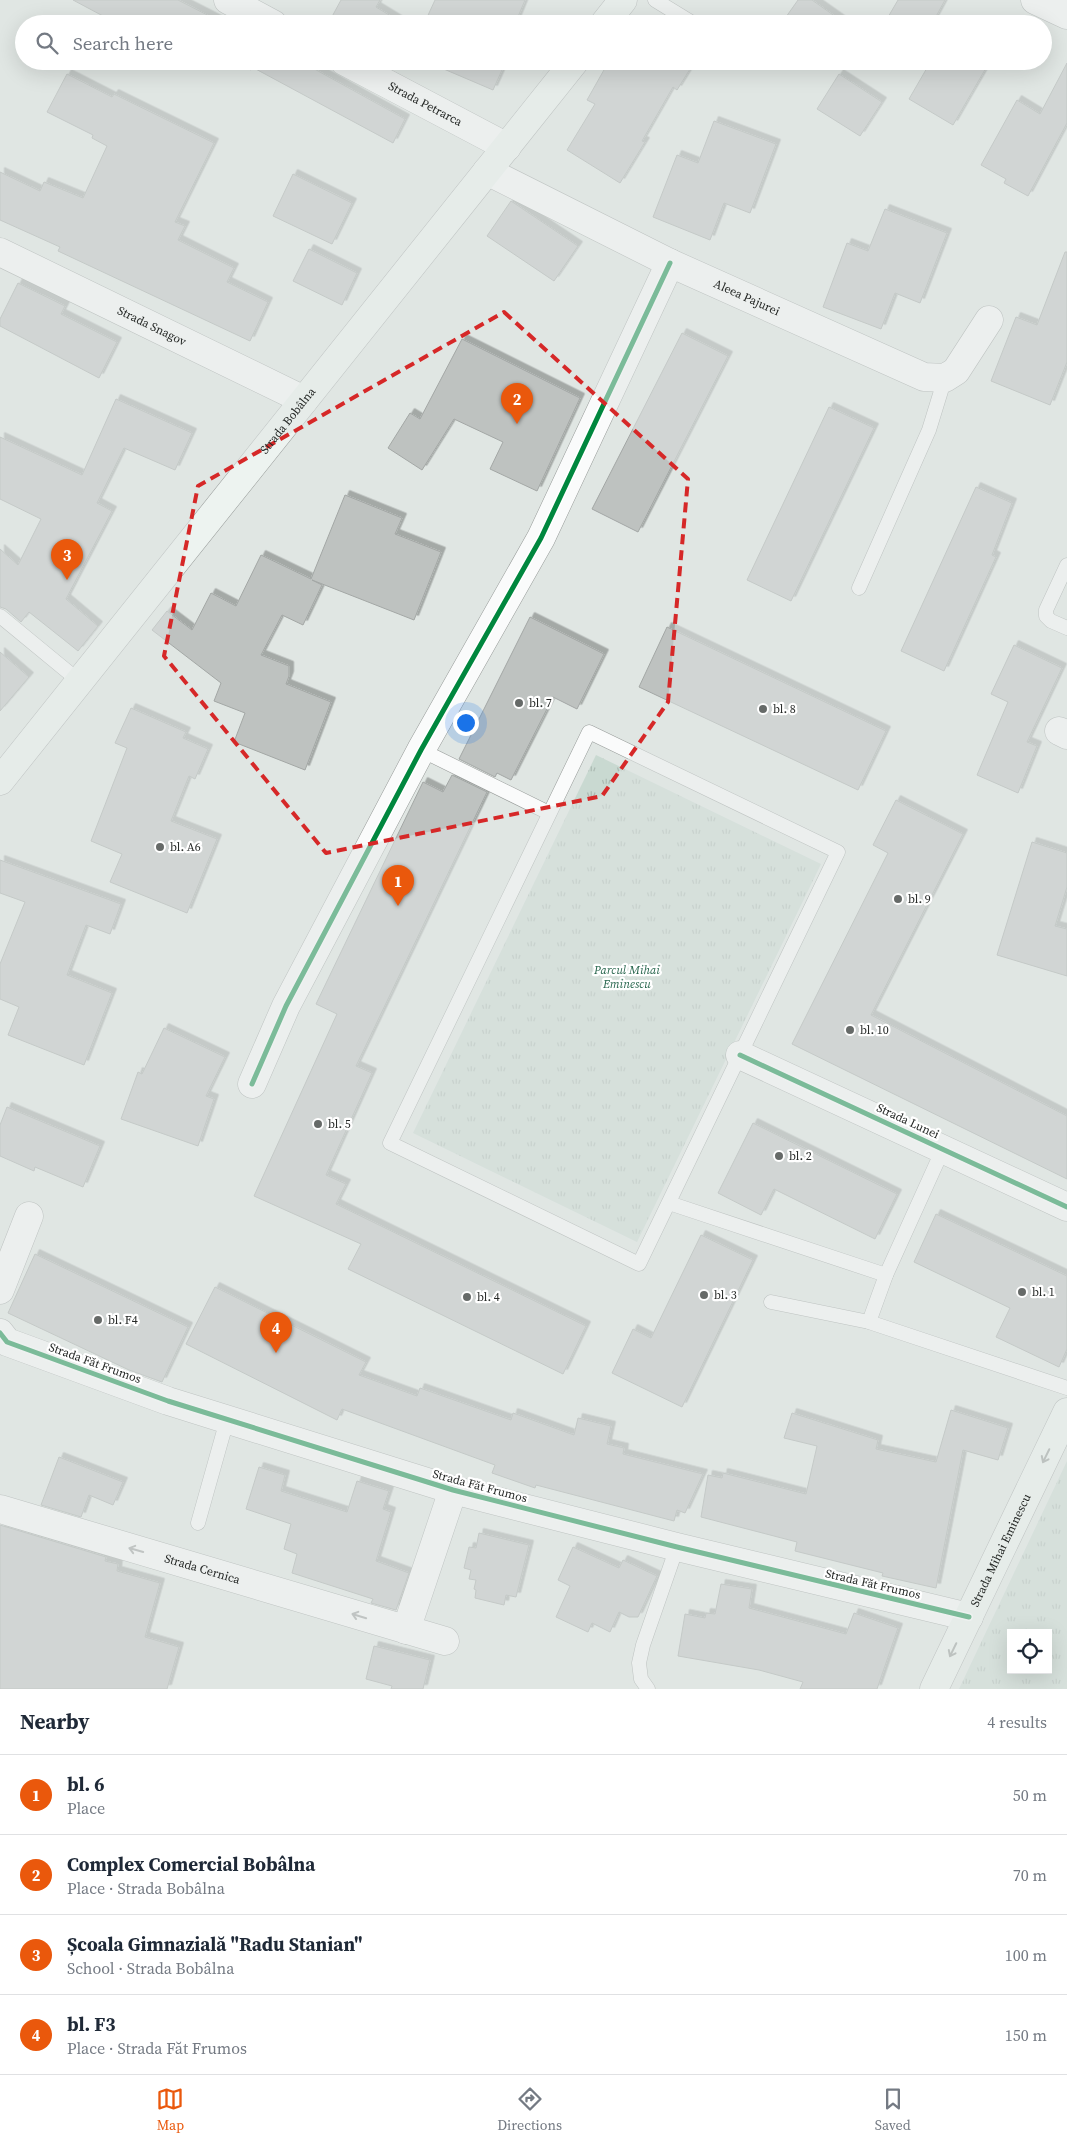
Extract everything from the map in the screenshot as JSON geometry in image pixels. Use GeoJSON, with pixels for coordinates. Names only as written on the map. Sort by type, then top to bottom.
{"type":"FeatureCollection","features":[{"type":"Feature","properties":{"kind":"main road"},"geometry":{"type":"LineString","coordinates":[[611,15],[623,0]]}},
{"type":"Feature","properties":{"kind":"main road","name":"Strada Bobâlna"},"geometry":{"type":"LineString","coordinates":[[0,780],[568,70]]}},
{"type":"Feature","properties":{"kind":"main road","name":"Strada Mihai Eminescu"},"geometry":{"type":"LineString","coordinates":[[934,1689],[1067,1412]]}},
{"type":"Feature","properties":{"kind":"street"},"geometry":{"type":"LineString","coordinates":[[228,0],[256,15]]}},
{"type":"Feature","properties":{"kind":"street"},"geometry":{"type":"LineString","coordinates":[[1035,0],[1067,15]]}},
{"type":"Feature","properties":{"kind":"street","name":"Strada Petrarca"},"geometry":{"type":"LineString","coordinates":[[361,70],[507,147]]}},
{"type":"Feature","properties":{"kind":"street","name":"Aleea Pajurei"},"geometry":{"type":"LineString","coordinates":[[487,171],[670,263],[924,378],[945,378]]}},
{"type":"Feature","properties":{"kind":"street","name":"Strada Snagov"},"geometry":{"type":"LineString","coordinates":[[0,252],[304,400]]}},
{"type":"Feature","properties":{"kind":"street"},"geometry":{"type":"LineString","coordinates":[[252,1084],[286,1006],[421,750],[541,538],[670,263]]}},
{"type":"Feature","properties":{"kind":"street"},"geometry":{"type":"LineString","coordinates":[[945,378],[956,371],[989,320]]}},
{"type":"Feature","properties":{"kind":"street","name":"Strada Lunei"},"geometry":{"type":"LineString","coordinates":[[740,1055],[1067,1207]]}},
{"type":"Feature","properties":{"kind":"street"},"geometry":{"type":"LineString","coordinates":[[0,1290],[29,1216]]}},
{"type":"Feature","properties":{"kind":"street","name":"Strada Făt Frumos"},"geometry":{"type":"LineString","coordinates":[[0,1333],[7,1342],[168,1401],[453,1490],[677,1547],[969,1617]]}},
{"type":"Feature","properties":{"kind":"street"},"geometry":{"type":"LineString","coordinates":[[406,1630],[453,1490]]}},
{"type":"Feature","properties":{"kind":"street","name":"Strada Cernica"},"geometry":{"type":"LineString","coordinates":[[0,1509],[445,1641]]}},
{"type":"Feature","properties":{"kind":"lane"},"geometry":{"type":"LineString","coordinates":[[655,0],[679,15]]}},
{"type":"Feature","properties":{"kind":"lane"},"geometry":{"type":"LineString","coordinates":[[859,588],[929,430],[945,378]]}},
{"type":"Feature","properties":{"kind":"lane"},"geometry":{"type":"LineString","coordinates":[[1067,565],[1046,610],[1046,616],[1051,621],[1067,628]]}},
{"type":"Feature","properties":{"kind":"lane"},"geometry":{"type":"LineString","coordinates":[[0,616],[79,681]]}},
{"type":"Feature","properties":{"kind":"lane"},"geometry":{"type":"LineString","coordinates":[[589,732],[838,852],[740,1055],[640,1264],[390,1143],[589,732]]}},
{"type":"Feature","properties":{"kind":"lane"},"geometry":{"type":"LineString","coordinates":[[421,750],[549,813]]}},
{"type":"Feature","properties":{"kind":"lane"},"geometry":{"type":"LineString","coordinates":[[869,1322],[886,1275],[943,1148]]}},
{"type":"Feature","properties":{"kind":"lane"},"geometry":{"type":"LineString","coordinates":[[668,1203],[886,1275]]}},
{"type":"Feature","properties":{"kind":"lane"},"geometry":{"type":"LineString","coordinates":[[771,1302],[869,1322],[1067,1388]]}},
{"type":"Feature","properties":{"kind":"lane"},"geometry":{"type":"LineString","coordinates":[[198,1523],[227,1420]]}},
{"type":"Feature","properties":{"kind":"lane"},"geometry":{"type":"LineString","coordinates":[[648,1689],[641,1679],[639,1663],[643,1645],[677,1547]]}},
{"type":"Feature","properties":{"kind":"highlighted area"},"geometry":{"type":"Polygon","coordinates":[[[504,312],[688,479],[668,702],[602,796],[326,853],[164,656],[198,486],[504,312]]]}},
{"type":"Feature","properties":{"kind":"green space","name":"Parcul Mihai Eminescu"},"geometry":{"type":"Polygon","coordinates":[[[596,755],[821,864],[637,1242],[413,1133],[596,755]]]}},
{"type":"Feature","properties":{"kind":"green space"},"geometry":{"type":"Polygon","coordinates":[[[1067,1461],[1067,1689],[959,1689],[1067,1461]]]}},
{"type":"Feature","properties":{"kind":"building"},"geometry":{"type":"Polygon","coordinates":[[[73,0],[178,0],[207,15],[101,15],[73,0]]]}},
{"type":"Feature","properties":{"kind":"building"},"geometry":{"type":"Polygon","coordinates":[[[341,0],[380,0],[376,7],[389,15],[333,15],[341,0]]]}},
{"type":"Feature","properties":{"kind":"building"},"geometry":{"type":"Polygon","coordinates":[[[435,0],[525,0],[519,15],[428,15],[435,0]]]}},
{"type":"Feature","properties":{"kind":"building"},"geometry":{"type":"Polygon","coordinates":[[[798,0],[812,0],[833,15],[787,15],[798,0]]]}},
{"type":"Feature","properties":{"kind":"building"},"geometry":{"type":"Polygon","coordinates":[[[898,0],[945,0],[937,15],[889,15],[898,0]]]}},
{"type":"Feature","properties":{"kind":"building"},"geometry":{"type":"Polygon","coordinates":[[[1067,63],[1067,123],[1028,196],[1004,183],[1006,179],[981,165],[1017,100],[1040,114],[1067,63]]]}},
{"type":"Feature","properties":{"kind":"building"},"geometry":{"type":"Polygon","coordinates":[[[258,70],[316,70],[405,119],[393,143],[258,70]]]}},
{"type":"Feature","properties":{"kind":"building"},"geometry":{"type":"Polygon","coordinates":[[[446,70],[502,70],[493,90],[446,70]]]}},
{"type":"Feature","properties":{"kind":"building"},"geometry":{"type":"Polygon","coordinates":[[[604,70],[689,70],[677,90],[673,87],[642,141],[645,142],[620,183],[567,150],[595,104],[587,100],[604,70]]]}},
{"type":"Feature","properties":{"kind":"building"},"geometry":{"type":"Polygon","coordinates":[[[926,70],[985,70],[953,125],[909,99],[926,70]]]}},
{"type":"Feature","properties":{"kind":"building"},"geometry":{"type":"Polygon","coordinates":[[[67,74],[112,97],[114,94],[214,143],[175,222],[185,226],[178,240],[234,268],[227,282],[268,302],[250,341],[58,251],[60,247],[0,220],[0,172],[40,191],[44,182],[83,198],[107,146],[92,138],[93,135],[47,112],[67,74]]]}},
{"type":"Feature","properties":{"kind":"building"},"geometry":{"type":"Polygon","coordinates":[[[839,74],[882,102],[860,136],[817,109],[839,74]]]}},
{"type":"Feature","properties":{"kind":"building"},"geometry":{"type":"Polygon","coordinates":[[[714,121],[776,144],[750,213],[724,203],[710,240],[653,217],[677,155],[698,163],[714,121]]]}},
{"type":"Feature","properties":{"kind":"building"},"geometry":{"type":"Polygon","coordinates":[[[293,174],[352,203],[332,244],[273,216],[293,174]]]}},
{"type":"Feature","properties":{"kind":"building"},"geometry":{"type":"Polygon","coordinates":[[[511,201],[578,246],[554,281],[487,236],[511,201]]]}},
{"type":"Feature","properties":{"kind":"building"},"geometry":{"type":"Polygon","coordinates":[[[885,209],[947,233],[920,303],[895,293],[881,329],[823,307],[847,243],[868,251],[885,209]]]}},
{"type":"Feature","properties":{"kind":"building"},"geometry":{"type":"Polygon","coordinates":[[[309,249],[357,273],[342,305],[293,281],[309,249]]]}},
{"type":"Feature","properties":{"kind":"building"},"geometry":{"type":"Polygon","coordinates":[[[1065,252],[1067,252],[1067,362],[1050,405],[991,381],[1016,317],[1037,325],[1065,252]]]}},
{"type":"Feature","properties":{"kind":"building"},"geometry":{"type":"Polygon","coordinates":[[[18,283],[65,306],[61,314],[117,342],[99,378],[0,326],[0,319],[18,283]]]}},
{"type":"Feature","properties":{"kind":"building"},"geometry":{"type":"Polygon","coordinates":[[[682,333],[728,356],[638,532],[592,509],[682,333]]]}},
{"type":"Feature","properties":{"kind":"building"},"geometry":{"type":"Polygon","coordinates":[[[462,339],[580,398],[537,491],[490,469],[503,442],[454,419],[422,470],[388,448],[410,413],[420,419],[462,339]]]}},
{"type":"Feature","properties":{"kind":"building"},"geometry":{"type":"Polygon","coordinates":[[[116,399],[192,433],[175,470],[124,448],[97,503],[112,511],[66,599],[98,626],[78,651],[29,612],[21,622],[6,609],[0,607],[0,549],[18,565],[41,519],[0,499],[0,437],[82,475],[116,399]]]}},
{"type":"Feature","properties":{"kind":"building"},"geometry":{"type":"Polygon","coordinates":[[[829,407],[874,428],[791,601],[747,580],[829,407]]]}},
{"type":"Feature","properties":{"kind":"building"},"geometry":{"type":"Polygon","coordinates":[[[976,487],[1012,503],[992,555],[996,557],[944,671],[901,651],[976,487]]]}},
{"type":"Feature","properties":{"kind":"building"},"geometry":{"type":"Polygon","coordinates":[[[345,495],[402,518],[395,534],[441,552],[414,620],[312,580],[322,585],[303,625],[282,615],[261,655],[289,666],[289,676],[286,684],[331,702],[305,770],[234,742],[245,713],[214,701],[221,683],[152,630],[167,611],[192,630],[211,593],[236,606],[261,555],[311,579],[345,495]]]}},
{"type":"Feature","properties":{"kind":"building","name":"bl. 7"},"geometry":{"type":"Polygon","coordinates":[[[530,617],[604,654],[577,709],[553,697],[511,780],[497,773],[495,777],[459,759],[530,617]]]}},
{"type":"Feature","properties":{"kind":"building","name":"bl. 8"},"geometry":{"type":"Polygon","coordinates":[[[667,627],[886,731],[858,790],[639,687],[667,627]]]}},
{"type":"Feature","properties":{"kind":"building"},"geometry":{"type":"Polygon","coordinates":[[[1014,645],[1062,668],[1027,742],[1037,746],[1018,793],[977,775],[1008,702],[991,694],[1014,645]]]}},
{"type":"Feature","properties":{"kind":"building"},"geometry":{"type":"Polygon","coordinates":[[[0,652],[29,677],[0,711],[0,652]]]}},
{"type":"Feature","properties":{"kind":"building","name":"bl. A6"},"geometry":{"type":"Polygon","coordinates":[[[131,708],[186,732],[183,738],[208,749],[195,779],[189,776],[171,821],[217,839],[187,913],[110,882],[122,854],[91,841],[127,748],[115,743],[131,708]]]}},
{"type":"Feature","properties":{"kind":"building"},"geometry":{"type":"Polygon","coordinates":[[[452,775],[487,792],[356,1066],[372,1073],[326,1175],[346,1184],[336,1204],[586,1326],[563,1374],[348,1269],[361,1244],[254,1196],[337,1014],[316,1004],[423,782],[443,792],[452,775]]]}},
{"type":"Feature","properties":{"kind":"building"},"geometry":{"type":"Polygon","coordinates":[[[896,800],[963,834],[871,1015],[1067,1116],[1067,1179],[792,1044],[888,853],[873,845],[896,800]]]}},
{"type":"Feature","properties":{"kind":"building"},"geometry":{"type":"Polygon","coordinates":[[[1032,842],[1067,853],[1067,887],[1055,926],[1067,929],[1067,976],[997,955],[1032,842]]]}},
{"type":"Feature","properties":{"kind":"building"},"geometry":{"type":"Polygon","coordinates":[[[0,860],[121,904],[110,934],[86,925],[67,975],[112,993],[84,1065],[8,1035],[19,1007],[0,999],[0,964],[25,902],[0,893],[0,860]]]}},
{"type":"Feature","properties":{"kind":"building"},"geometry":{"type":"Polygon","coordinates":[[[164,1028],[225,1057],[206,1096],[214,1099],[198,1146],[121,1119],[138,1072],[142,1074],[164,1028]]]}},
{"type":"Feature","properties":{"kind":"building"},"geometry":{"type":"Polygon","coordinates":[[[7,1107],[100,1146],[83,1187],[35,1167],[34,1171],[0,1156],[0,1125],[7,1107]]]}},
{"type":"Feature","properties":{"kind":"building","name":"bl. 2"},"geometry":{"type":"Polygon","coordinates":[[[753,1123],[897,1194],[875,1239],[774,1189],[761,1215],[718,1193],[753,1123]]]}},
{"type":"Feature","properties":{"kind":"building","name":"bl. 1"},"geometry":{"type":"Polygon","coordinates":[[[936,1214],[1067,1276],[1067,1349],[1059,1367],[996,1337],[1010,1308],[914,1262],[936,1214]]]}},
{"type":"Feature","properties":{"kind":"building","name":"bl. 3"},"geometry":{"type":"Polygon","coordinates":[[[701,1235],[753,1260],[682,1407],[612,1373],[633,1329],[651,1338],[701,1235]]]}},
{"type":"Feature","properties":{"kind":"building","name":"bl. F4"},"geometry":{"type":"Polygon","coordinates":[[[35,1254],[188,1327],[162,1382],[129,1370],[8,1313],[35,1254]]]}},
{"type":"Feature","properties":{"kind":"building"},"geometry":{"type":"Polygon","coordinates":[[[215,1287],[366,1362],[359,1375],[417,1396],[420,1388],[511,1420],[513,1413],[574,1435],[578,1418],[611,1426],[607,1444],[624,1448],[623,1454],[703,1474],[685,1513],[677,1510],[674,1521],[536,1485],[535,1488],[492,1473],[495,1465],[342,1409],[337,1420],[186,1344],[215,1287]]]}},
{"type":"Feature","properties":{"kind":"building"},"geometry":{"type":"Polygon","coordinates":[[[951,1410],[1008,1428],[998,1460],[963,1450],[936,1588],[882,1576],[883,1573],[795,1551],[797,1542],[701,1517],[708,1475],[722,1478],[723,1473],[806,1494],[817,1446],[784,1438],[792,1413],[878,1440],[876,1449],[936,1462],[951,1410]]]}},
{"type":"Feature","properties":{"kind":"building"},"geometry":{"type":"Polygon","coordinates":[[[59,1457],[123,1482],[113,1505],[89,1495],[81,1517],[41,1505],[59,1457]]]}},
{"type":"Feature","properties":{"kind":"building"},"geometry":{"type":"Polygon","coordinates":[[[259,1467],[285,1475],[281,1491],[347,1512],[357,1481],[389,1491],[383,1509],[391,1512],[376,1561],[409,1573],[396,1610],[371,1603],[373,1599],[292,1573],[297,1554],[284,1549],[291,1524],[246,1509],[259,1467]]]}},
{"type":"Feature","properties":{"kind":"building"},"geometry":{"type":"Polygon","coordinates":[[[0,1525],[106,1557],[105,1561],[118,1564],[117,1571],[160,1583],[145,1637],[179,1647],[167,1689],[0,1689],[0,1525]]]}},
{"type":"Feature","properties":{"kind":"building"},"geometry":{"type":"Polygon","coordinates":[[[479,1533],[529,1545],[516,1597],[506,1595],[504,1605],[475,1598],[476,1580],[469,1579],[471,1570],[464,1568],[469,1547],[476,1548],[479,1533]]]}},
{"type":"Feature","properties":{"kind":"building"},"geometry":{"type":"Polygon","coordinates":[[[573,1547],[619,1568],[623,1560],[657,1576],[638,1617],[629,1617],[619,1612],[610,1632],[592,1623],[588,1632],[556,1617],[570,1586],[558,1580],[573,1547]]]}},
{"type":"Feature","properties":{"kind":"building"},"geometry":{"type":"Polygon","coordinates":[[[721,1584],[752,1589],[749,1608],[846,1634],[854,1613],[898,1628],[877,1689],[800,1689],[803,1682],[759,1670],[678,1656],[685,1614],[705,1618],[706,1613],[715,1614],[721,1584]]]}},
{"type":"Feature","properties":{"kind":"building"},"geometry":{"type":"Polygon","coordinates":[[[374,1646],[430,1660],[423,1689],[391,1689],[392,1686],[366,1679],[374,1646]]]}},
{"type":"Feature","properties":{"kind":"cycle path"},"geometry":{"type":"LineString","coordinates":[[252,1084],[286,1006],[421,750],[541,538],[670,263]]}},
{"type":"Feature","properties":{"kind":"cycle path"},"geometry":{"type":"LineString","coordinates":[[740,1055],[1067,1207]]}},
{"type":"Feature","properties":{"kind":"cycle path"},"geometry":{"type":"LineString","coordinates":[[0,1333],[7,1342],[168,1401],[453,1490],[677,1547],[969,1617]]}},
{"type":"Feature","properties":{"kind":"place","name":"Complex Comercial Bobâlna"},"geometry":{"type":"Point","coordinates":[517,424]}},
{"type":"Feature","properties":{"kind":"place","name":"Școala Gimnazială \"Radu Stanian\""},"geometry":{"type":"Point","coordinates":[67,580]}},
{"type":"Feature","properties":{"kind":"place","name":"bl. 7"},"geometry":{"type":"Point","coordinates":[519,703]}},
{"type":"Feature","properties":{"kind":"place","name":"bl. 8"},"geometry":{"type":"Point","coordinates":[763,709]}},
{"type":"Feature","properties":{"kind":"place","name":"bl. A6"},"geometry":{"type":"Point","coordinates":[160,847]}},
{"type":"Feature","properties":{"kind":"place","name":"bl. 9"},"geometry":{"type":"Point","coordinates":[898,899]}},
{"type":"Feature","properties":{"kind":"place","name":"bl. 6"},"geometry":{"type":"Point","coordinates":[398,906]}},
{"type":"Feature","properties":{"kind":"place","name":"bl. 10"},"geometry":{"type":"Point","coordinates":[850,1030]}},
{"type":"Feature","properties":{"kind":"place","name":"bl. 5"},"geometry":{"type":"Point","coordinates":[318,1124]}},
{"type":"Feature","properties":{"kind":"place","name":"bl. 2"},"geometry":{"type":"Point","coordinates":[779,1156]}},
{"type":"Feature","properties":{"kind":"place","name":"bl. 1"},"geometry":{"type":"Point","coordinates":[1022,1292]}},
{"type":"Feature","properties":{"kind":"place","name":"bl. 3"},"geometry":{"type":"Point","coordinates":[704,1295]}},
{"type":"Feature","properties":{"kind":"place","name":"bl. 4"},"geometry":{"type":"Point","coordinates":[467,1297]}},
{"type":"Feature","properties":{"kind":"place","name":"bl. F4"},"geometry":{"type":"Point","coordinates":[98,1320]}},
{"type":"Feature","properties":{"kind":"place","name":"bl. F3"},"geometry":{"type":"Point","coordinates":[276,1353]}}]}
